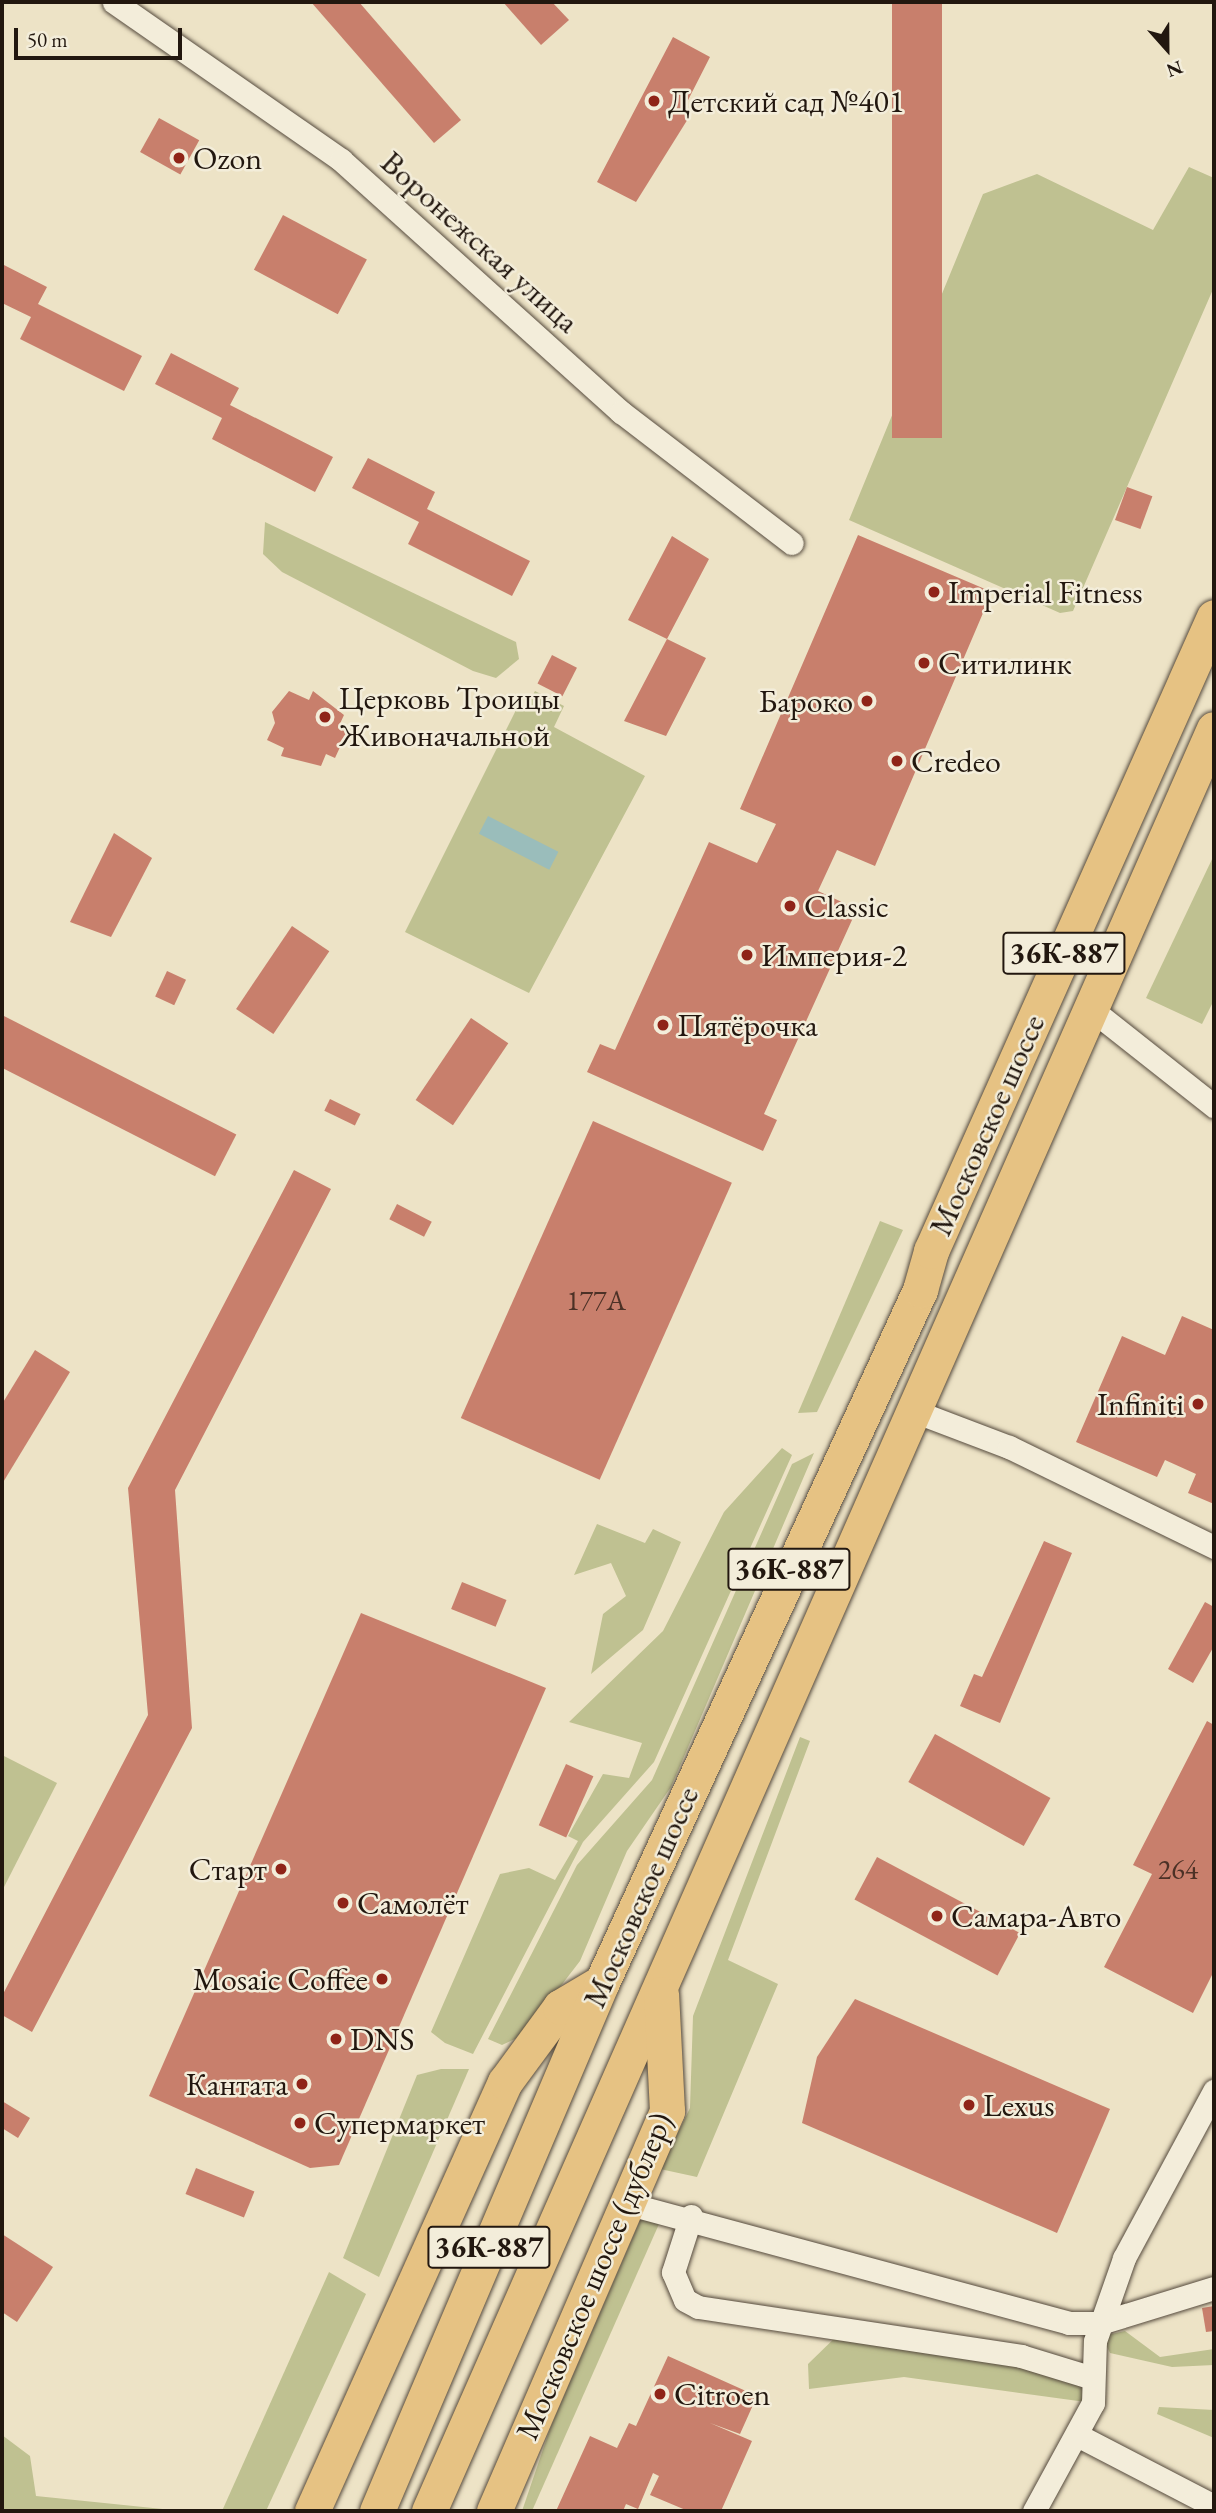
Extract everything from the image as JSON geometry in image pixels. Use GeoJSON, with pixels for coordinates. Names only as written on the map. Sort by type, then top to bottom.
{"type":"FeatureCollection","features":[{"type":"Feature","properties":{"kind":"main road","name":"Московское шоссе"},"geometry":{"type":"LineString","coordinates":[[377,2511],[602,1982],[920,1290],[936,1239],[1214,617]]}},
{"type":"Feature","properties":{"kind":"main road","name":"Московское шоссе"},"geometry":{"type":"LineString","coordinates":[[429,2511],[661,1994],[917,1412],[958,1303],[1084,1003],[1214,673]]}},
{"type":"Feature","properties":{"kind":"main road","name":"Московское шоссе"},"geometry":{"type":"LineString","coordinates":[[920,1290],[954,1261],[1084,1003],[1214,729]]}},
{"type":"Feature","properties":{"kind":"main road","name":"Московское шоссе"},"geometry":{"type":"LineString","coordinates":[[954,1261],[958,1303]]}},
{"type":"Feature","properties":{"kind":"main road"},"geometry":{"type":"LineString","coordinates":[[313,2511],[505,2082],[560,2007],[602,1982]]}},
{"type":"Feature","properties":{"kind":"main road","name":"Московское шоссе (дублер)"},"geometry":{"type":"LineString","coordinates":[[495,2511],[629,2204],[667,2110],[661,1994]]}},
{"type":"Feature","properties":{"kind":"street","name":"Воронежская улица"},"geometry":{"type":"LineString","coordinates":[[114,2],[341,160],[621,412],[792,543]]}},
{"type":"Feature","properties":{"kind":"street"},"geometry":{"type":"LineString","coordinates":[[1084,1003],[1214,1106]]}},
{"type":"Feature","properties":{"kind":"street"},"geometry":{"type":"LineString","coordinates":[[917,1412],[1009,1447],[1214,1547]]}},
{"type":"Feature","properties":{"kind":"street"},"geometry":{"type":"LineString","coordinates":[[1034,2511],[1079,2436],[1093,2403],[1093,2378],[1100,2323],[1124,2258],[1214,2091]]}},
{"type":"Feature","properties":{"kind":"street"},"geometry":{"type":"LineString","coordinates":[[629,2204],[691,2216],[1069,2323],[1100,2323],[1214,2288]]}},
{"type":"Feature","properties":{"kind":"street"},"geometry":{"type":"LineString","coordinates":[[691,2216],[673,2272],[685,2300],[698,2307],[1021,2356],[1093,2378]]}},
{"type":"Feature","properties":{"kind":"street"},"geometry":{"type":"LineString","coordinates":[[1079,2436],[1214,2506]]}},
{"type":"Feature","properties":{"kind":"green space"},"geometry":{"type":"Polygon","coordinates":[[[1189,167],[1214,178],[1214,287],[1073,611],[1060,613],[849,520],[983,194],[1037,174],[1153,230],[1189,167]]]}},
{"type":"Feature","properties":{"kind":"green space"},"geometry":{"type":"Polygon","coordinates":[[[265,522],[516,642],[519,659],[496,678],[473,671],[282,572],[263,554],[265,522]]]}},
{"type":"Feature","properties":{"kind":"green space"},"geometry":{"type":"Polygon","coordinates":[[[535,691],[564,706],[554,727],[645,776],[529,993],[405,932],[517,708],[524,711],[535,691]]]}},
{"type":"Feature","properties":{"kind":"green space"},"geometry":{"type":"Polygon","coordinates":[[[1214,855],[1214,1000],[1202,1024],[1146,998],[1214,855]]]}},
{"type":"Feature","properties":{"kind":"green space"},"geometry":{"type":"Polygon","coordinates":[[[880,1221],[903,1230],[817,1412],[798,1413],[880,1221]]]}},
{"type":"Feature","properties":{"kind":"green space"},"geometry":{"type":"Polygon","coordinates":[[[782,1448],[792,1455],[654,1762],[583,1842],[473,2054],[445,2043],[431,2032],[500,1874],[529,1868],[555,1880],[578,1841],[568,1836],[603,1774],[629,1778],[642,1743],[569,1722],[663,1631],[724,1512],[782,1448]]]}},
{"type":"Feature","properties":{"kind":"green space"},"geometry":{"type":"Polygon","coordinates":[[[814,1453],[671,1787],[627,1851],[580,1961],[523,2035],[502,2045],[488,2039],[577,1865],[652,1780],[792,1464],[814,1453]]]}},
{"type":"Feature","properties":{"kind":"green space"},"geometry":{"type":"Polygon","coordinates":[[[597,1524],[645,1543],[653,1529],[681,1542],[643,1630],[591,1674],[603,1614],[626,1596],[611,1563],[574,1575],[597,1524]]]}},
{"type":"Feature","properties":{"kind":"green space"},"geometry":{"type":"Polygon","coordinates":[[[800,1737],[810,1741],[728,1960],[778,1984],[697,2177],[660,2169],[690,2108],[693,2016],[800,1737]]]}},
{"type":"Feature","properties":{"kind":"green space"},"geometry":{"type":"Polygon","coordinates":[[[2,1755],[57,1783],[2,1891],[2,1755]]]}},
{"type":"Feature","properties":{"kind":"green space"},"geometry":{"type":"Polygon","coordinates":[[[441,2069],[469,2069],[379,2277],[343,2258],[417,2075],[441,2069]]]}},
{"type":"Feature","properties":{"kind":"green space"},"geometry":{"type":"Polygon","coordinates":[[[645,2209],[663,2215],[532,2511],[522,2511],[551,2426],[645,2209]]]}},
{"type":"Feature","properties":{"kind":"green space"},"geometry":{"type":"Polygon","coordinates":[[[329,2272],[366,2294],[266,2511],[222,2511],[329,2272]]]}},
{"type":"Feature","properties":{"kind":"green space"},"geometry":{"type":"Polygon","coordinates":[[[844,2329],[998,2353],[1076,2381],[1093,2403],[904,2377],[809,2389],[808,2364],[844,2329]]]}},
{"type":"Feature","properties":{"kind":"green space"},"geometry":{"type":"Polygon","coordinates":[[[1125,2331],[1160,2357],[1214,2349],[1214,2365],[1172,2367],[1110,2353],[1102,2336],[1125,2331]]]}},
{"type":"Feature","properties":{"kind":"green space"},"geometry":{"type":"Polygon","coordinates":[[[1159,2407],[1214,2410],[1214,2438],[1157,2414],[1159,2407]]]}},
{"type":"Feature","properties":{"kind":"green space"},"geometry":{"type":"Polygon","coordinates":[[[2,2435],[30,2456],[36,2496],[182,2511],[2,2511],[2,2435]]]}},
{"type":"Feature","properties":{"kind":"water"},"geometry":{"type":"Polygon","coordinates":[[[488,816],[558,852],[549,870],[479,834],[488,816]]]}},
{"type":"Feature","properties":{"kind":"building"},"geometry":{"type":"Polygon","coordinates":[[[311,2],[359,2],[461,120],[434,143],[311,2]]]}},
{"type":"Feature","properties":{"kind":"building"},"geometry":{"type":"Polygon","coordinates":[[[503,2],[552,2],[569,20],[541,45],[503,2]]]}},
{"type":"Feature","properties":{"kind":"building"},"geometry":{"type":"Polygon","coordinates":[[[892,2],[942,2],[942,438],[892,438],[892,2]]]}},
{"type":"Feature","properties":{"kind":"building"},"geometry":{"type":"Polygon","coordinates":[[[673,37],[710,57],[683,110],[691,114],[636,202],[597,182],[673,37]]]}},
{"type":"Feature","properties":{"kind":"building"},"geometry":{"type":"Polygon","coordinates":[[[159,118],[199,140],[180,174],[140,152],[159,118]]]}},
{"type":"Feature","properties":{"kind":"building"},"geometry":{"type":"Polygon","coordinates":[[[283,215],[367,260],[338,314],[254,270],[283,215]]]}},
{"type":"Feature","properties":{"kind":"building"},"geometry":{"type":"Polygon","coordinates":[[[2,264],[47,287],[38,304],[142,356],[124,391],[20,339],[31,317],[2,303],[2,264]]]}},
{"type":"Feature","properties":{"kind":"building"},"geometry":{"type":"Polygon","coordinates":[[[171,353],[239,388],[230,405],[333,457],[315,492],[212,439],[222,418],[155,384],[171,353]]]}},
{"type":"Feature","properties":{"kind":"building"},"geometry":{"type":"Polygon","coordinates":[[[368,458],[435,492],[427,509],[530,561],[512,596],[408,544],[419,522],[352,488],[368,458]]]}},
{"type":"Feature","properties":{"kind":"building"},"geometry":{"type":"Polygon","coordinates":[[[1127,487],[1152,496],[1140,529],[1115,520],[1127,487]]]}},
{"type":"Feature","properties":{"kind":"building"},"geometry":{"type":"Polygon","coordinates":[[[858,535],[992,592],[875,866],[837,850],[818,891],[857,909],[764,1114],[777,1120],[763,1151],[587,1072],[600,1044],[615,1050],[709,842],[757,863],[776,824],[740,809],[858,535]]]}},
{"type":"Feature","properties":{"kind":"building"},"geometry":{"type":"Polygon","coordinates":[[[672,536],[709,559],[667,639],[628,620],[672,536]]]}},
{"type":"Feature","properties":{"kind":"building"},"geometry":{"type":"Polygon","coordinates":[[[667,639],[706,658],[666,736],[624,721],[667,639]]]}},
{"type":"Feature","properties":{"kind":"building"},"geometry":{"type":"Polygon","coordinates":[[[552,655],[577,668],[562,696],[537,684],[552,655]]]}},
{"type":"Feature","properties":{"kind":"building"},"geometry":{"type":"Polygon","coordinates":[[[289,691],[309,700],[313,691],[344,715],[338,728],[347,732],[335,758],[326,754],[321,766],[281,756],[284,748],[267,740],[275,723],[272,712],[289,691]]]}},
{"type":"Feature","properties":{"kind":"building"},"geometry":{"type":"Polygon","coordinates":[[[114,833],[152,858],[111,937],[70,922],[114,833]]]}},
{"type":"Feature","properties":{"kind":"building"},"geometry":{"type":"Polygon","coordinates":[[[292,926],[329,951],[273,1034],[236,1009],[292,926]]]}},
{"type":"Feature","properties":{"kind":"building"},"geometry":{"type":"Polygon","coordinates":[[[167,971],[186,980],[174,1005],[155,996],[167,971]]]}},
{"type":"Feature","properties":{"kind":"building"},"geometry":{"type":"Polygon","coordinates":[[[2,1015],[236,1134],[215,1176],[2,1068],[2,1015]]]}},
{"type":"Feature","properties":{"kind":"building"},"geometry":{"type":"Polygon","coordinates":[[[471,1018],[508,1043],[453,1125],[416,1100],[471,1018]]]}},
{"type":"Feature","properties":{"kind":"building"},"geometry":{"type":"Polygon","coordinates":[[[330,1099],[361,1114],[355,1126],[324,1111],[330,1099]]]}},
{"type":"Feature","properties":{"kind":"building"},"geometry":{"type":"Polygon","coordinates":[[[593,1121],[732,1183],[600,1480],[461,1418],[593,1121]]]}},
{"type":"Feature","properties":{"kind":"building"},"geometry":{"type":"Polygon","coordinates":[[[294,1170],[331,1189],[175,1490],[192,1728],[32,2032],[2,2015],[2,1996],[148,1715],[128,1488],[294,1170]]]}},
{"type":"Feature","properties":{"kind":"building"},"geometry":{"type":"Polygon","coordinates":[[[397,1204],[432,1222],[424,1237],[389,1219],[397,1204]]]}},
{"type":"Feature","properties":{"kind":"building"},"geometry":{"type":"Polygon","coordinates":[[[1182,1316],[1214,1330],[1214,1504],[1188,1493],[1196,1474],[1165,1460],[1157,1477],[1076,1442],[1122,1336],[1165,1355],[1182,1316]]]}},
{"type":"Feature","properties":{"kind":"building"},"geometry":{"type":"Polygon","coordinates":[[[35,1350],[70,1372],[2,1484],[2,1404],[35,1350]]]}},
{"type":"Feature","properties":{"kind":"building"},"geometry":{"type":"Polygon","coordinates":[[[1044,1541],[1072,1553],[1000,1723],[960,1706],[974,1674],[982,1677],[1044,1541]]]}},
{"type":"Feature","properties":{"kind":"building"},"geometry":{"type":"Polygon","coordinates":[[[462,1582],[507,1600],[496,1627],[451,1609],[462,1582]]]}},
{"type":"Feature","properties":{"kind":"building"},"geometry":{"type":"Polygon","coordinates":[[[1205,1602],[1214,1607],[1214,1646],[1193,1683],[1168,1669],[1205,1602]]]}},
{"type":"Feature","properties":{"kind":"building","name":"Самолёт"},"geometry":{"type":"Polygon","coordinates":[[[361,1613],[546,1688],[339,2165],[310,2168],[149,2096],[361,1613]]]}},
{"type":"Feature","properties":{"kind":"building"},"geometry":{"type":"Polygon","coordinates":[[[1207,1721],[1214,1725],[1214,1971],[1193,2013],[1104,1967],[1152,1874],[1133,1865],[1207,1721]]]}},
{"type":"Feature","properties":{"kind":"building","name":"Самара-Авто"},"geometry":{"type":"Polygon","coordinates":[[[935,1734],[1050,1798],[1024,1846],[908,1782],[935,1734]]]}},
{"type":"Feature","properties":{"kind":"building"},"geometry":{"type":"Polygon","coordinates":[[[566,1764],[593,1776],[566,1837],[539,1825],[566,1764]]]}},
{"type":"Feature","properties":{"kind":"building","name":"Самара-Авто"},"geometry":{"type":"Polygon","coordinates":[[[877,1857],[1020,1933],[998,1975],[854,1899],[877,1857]]]}},
{"type":"Feature","properties":{"kind":"building"},"geometry":{"type":"Polygon","coordinates":[[[855,1999],[1110,2109],[1057,2233],[802,2123],[817,2057],[855,1999]]]}},
{"type":"Feature","properties":{"kind":"building"},"geometry":{"type":"Polygon","coordinates":[[[2,2101],[30,2118],[18,2138],[2,2128],[2,2101]]]}},
{"type":"Feature","properties":{"kind":"building"},"geometry":{"type":"Polygon","coordinates":[[[196,2168],[254,2192],[244,2218],[186,2194],[196,2168]]]}},
{"type":"Feature","properties":{"kind":"building"},"geometry":{"type":"Polygon","coordinates":[[[2,2234],[53,2267],[17,2322],[2,2312],[2,2234]]]}},
{"type":"Feature","properties":{"kind":"building"},"geometry":{"type":"Polygon","coordinates":[[[1214,2306],[1214,2331],[1206,2332],[1202,2308],[1214,2306]]]}},
{"type":"Feature","properties":{"kind":"building"},"geometry":{"type":"Polygon","coordinates":[[[668,2356],[757,2396],[740,2434],[710,2423],[752,2441],[721,2511],[688,2511],[650,2495],[659,2476],[653,2473],[638,2509],[626,2504],[623,2511],[556,2511],[590,2436],[617,2448],[629,2423],[636,2426],[668,2356]]]}},
{"type":"Feature","properties":{"kind":"place","name":"Детский сад №401"},"geometry":{"type":"Point","coordinates":[654,101]}},
{"type":"Feature","properties":{"kind":"place","name":"Ozon"},"geometry":{"type":"Point","coordinates":[179,158]}},
{"type":"Feature","properties":{"kind":"place","name":"Imperial Fitness"},"geometry":{"type":"Point","coordinates":[934,592]}},
{"type":"Feature","properties":{"kind":"place","name":"Ситилинк"},"geometry":{"type":"Point","coordinates":[924,663]}},
{"type":"Feature","properties":{"kind":"place","name":"Бароко"},"geometry":{"type":"Point","coordinates":[867,701]}},
{"type":"Feature","properties":{"kind":"place","name":"Церковь Троицы Живоначальной"},"geometry":{"type":"Point","coordinates":[325,717]}},
{"type":"Feature","properties":{"kind":"place","name":"Credeo"},"geometry":{"type":"Point","coordinates":[897,761]}},
{"type":"Feature","properties":{"kind":"place","name":"Classic"},"geometry":{"type":"Point","coordinates":[790,906]}},
{"type":"Feature","properties":{"kind":"place","name":"Империя-2"},"geometry":{"type":"Point","coordinates":[747,955]}},
{"type":"Feature","properties":{"kind":"place","name":"Пятёрочка"},"geometry":{"type":"Point","coordinates":[663,1025]}},
{"type":"Feature","properties":{"kind":"place","name":"Infiniti"},"geometry":{"type":"Point","coordinates":[1198,1404]}},
{"type":"Feature","properties":{"kind":"place","name":"Старт"},"geometry":{"type":"Point","coordinates":[281,1869]}},
{"type":"Feature","properties":{"kind":"place","name":"Самолёт"},"geometry":{"type":"Point","coordinates":[343,1903]}},
{"type":"Feature","properties":{"kind":"place","name":"Самара-Авто"},"geometry":{"type":"Point","coordinates":[937,1916]}},
{"type":"Feature","properties":{"kind":"place","name":"Mosaic Coffee"},"geometry":{"type":"Point","coordinates":[382,1979]}},
{"type":"Feature","properties":{"kind":"place","name":"DNS"},"geometry":{"type":"Point","coordinates":[336,2039]}},
{"type":"Feature","properties":{"kind":"place","name":"Кантата"},"geometry":{"type":"Point","coordinates":[302,2084]}},
{"type":"Feature","properties":{"kind":"place","name":"Lexus"},"geometry":{"type":"Point","coordinates":[969,2105]}},
{"type":"Feature","properties":{"kind":"place","name":"Супермаркет"},"geometry":{"type":"Point","coordinates":[300,2123]}},
{"type":"Feature","properties":{"kind":"place","name":"Citroen"},"geometry":{"type":"Point","coordinates":[660,2394]}}]}
